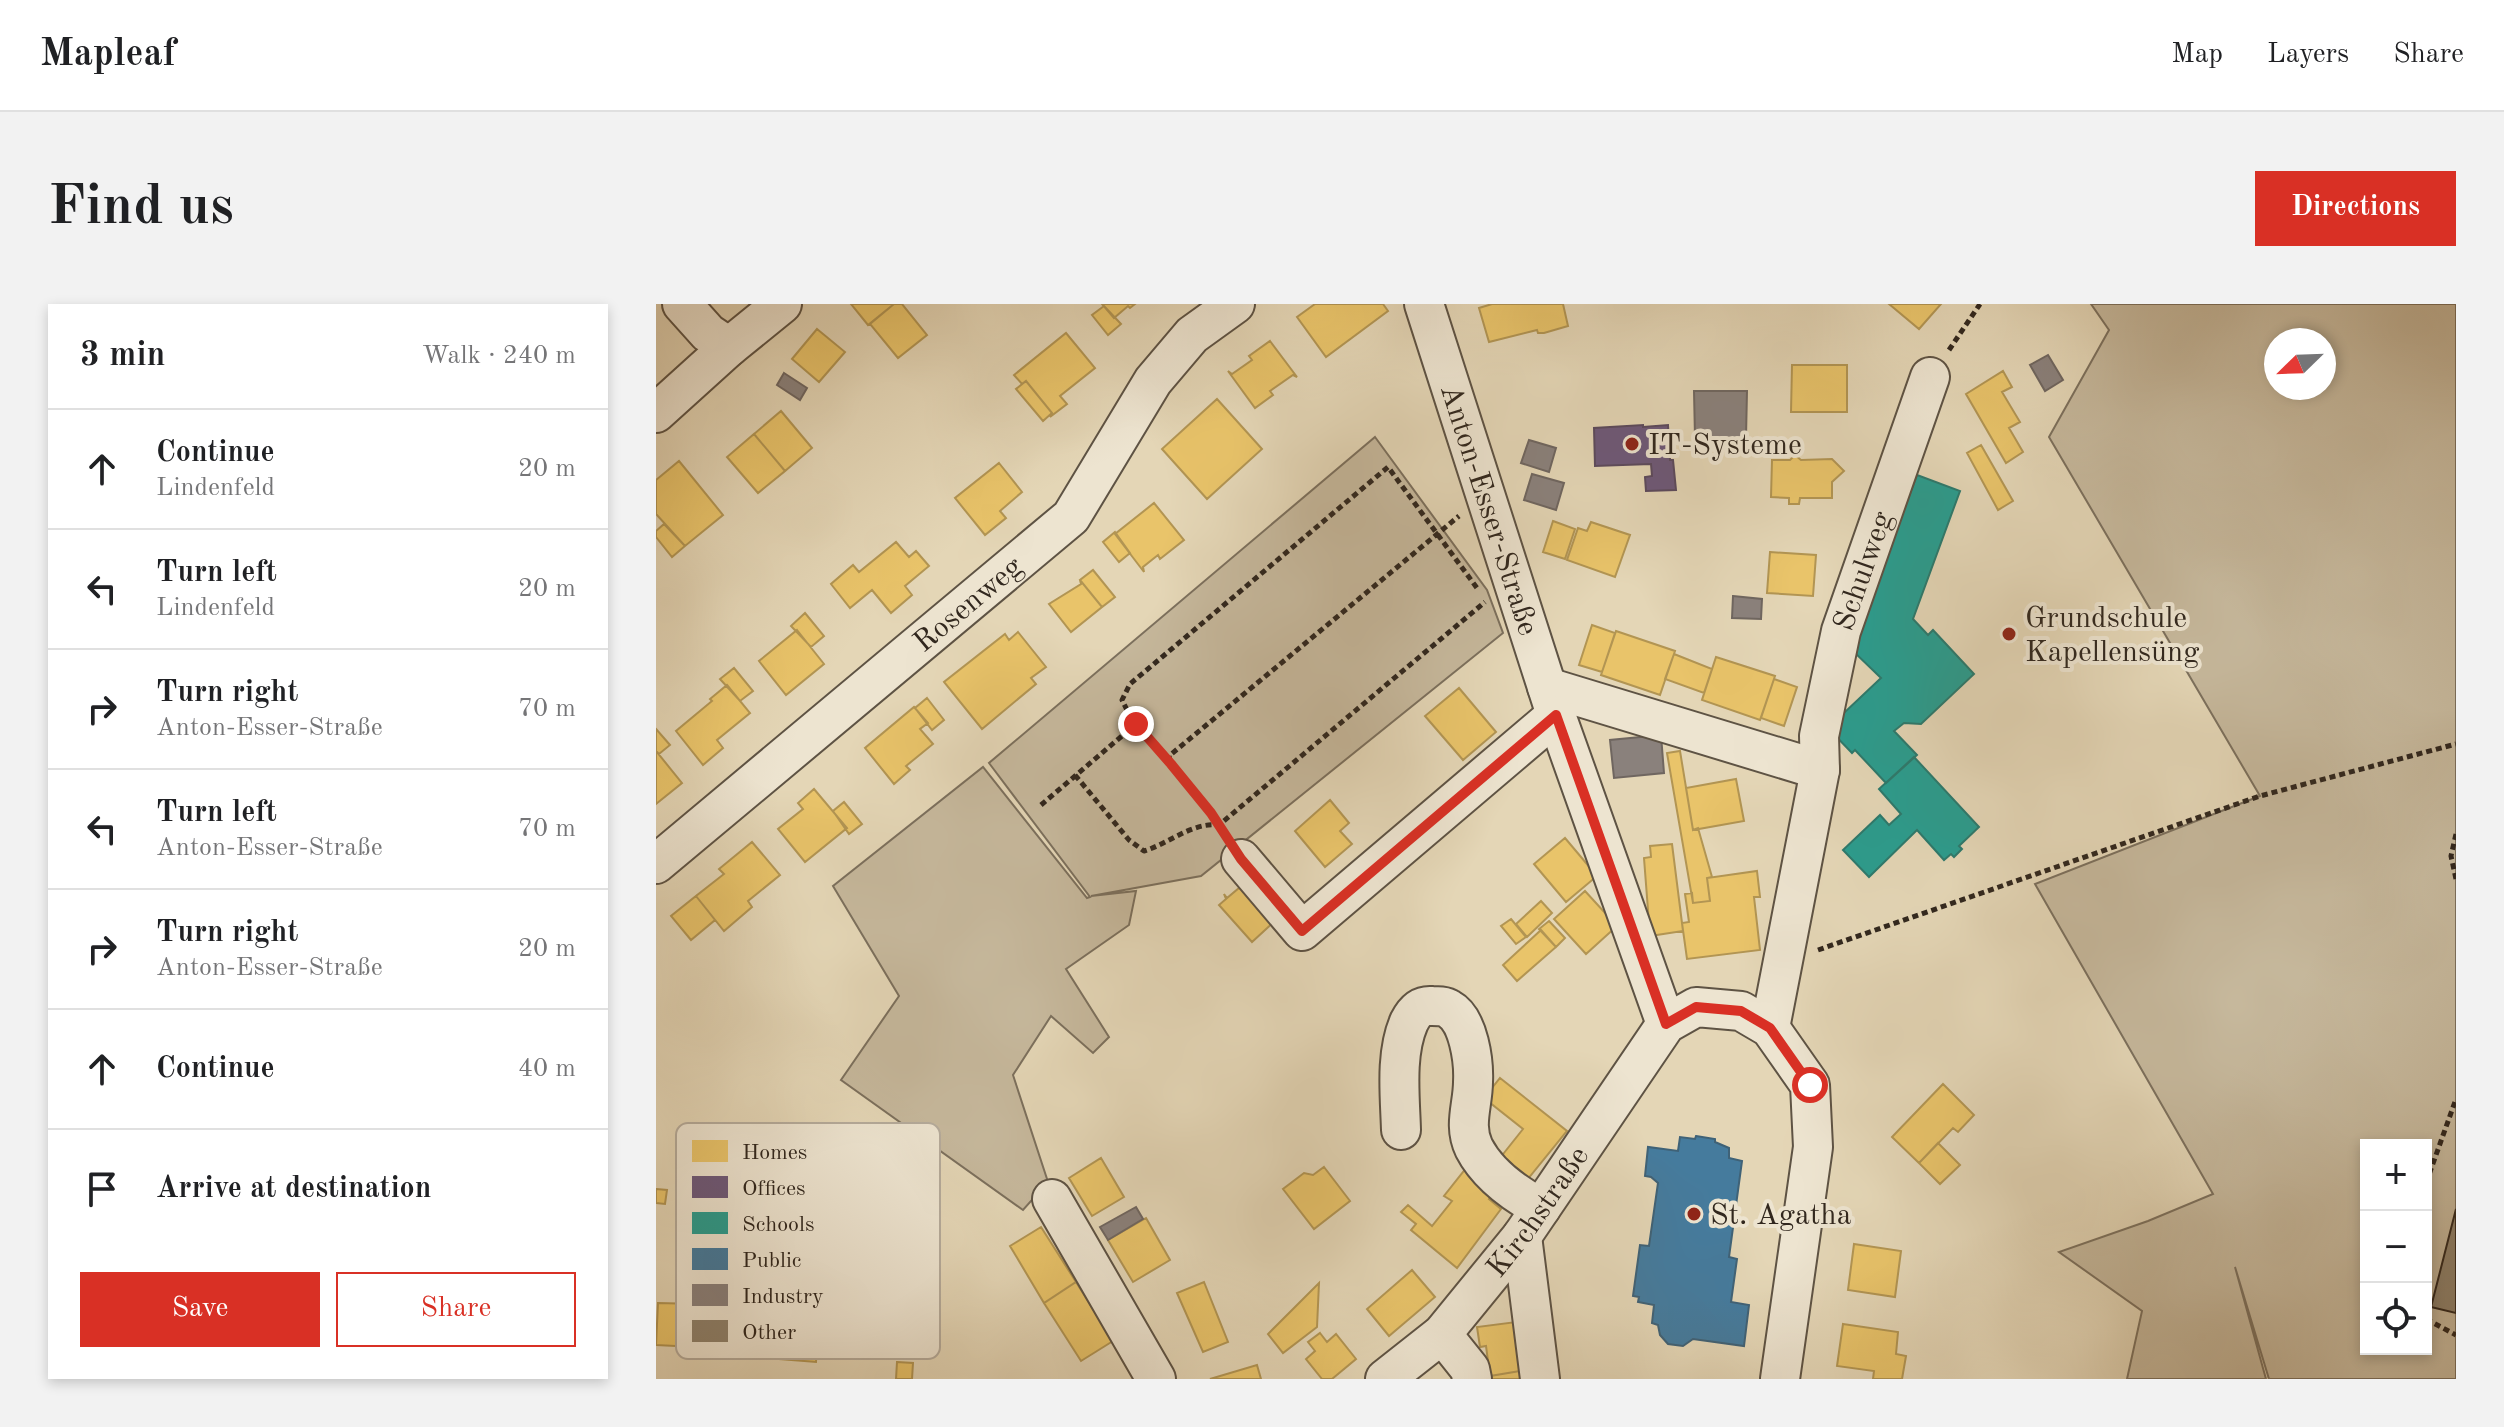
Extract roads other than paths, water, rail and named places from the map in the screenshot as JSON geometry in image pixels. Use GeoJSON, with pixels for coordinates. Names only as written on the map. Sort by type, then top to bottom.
{"type":"FeatureCollection","features":[{"type":"Feature","properties":{"kind":"street"},"geometry":{"type":"LineString","coordinates":[[682,304],[708,333],[729,347]]}},
{"type":"Feature","properties":{"kind":"street"},"geometry":{"type":"LineString","coordinates":[[656,413],[782,304]]}},
{"type":"Feature","properties":{"kind":"street","name":"Rosenweg"},"geometry":{"type":"LineString","coordinates":[[656,864],[1071,517],[1153,381],[1192,335],[1235,304]]}},
{"type":"Feature","properties":{"kind":"street","name":"Anton-Esser-Straße"},"geometry":{"type":"LineString","coordinates":[[1424,304],[1485,495],[1499,597],[1552,701],[1666,1024]]}},
{"type":"Feature","properties":{"kind":"street","name":"Schulweg"},"geometry":{"type":"LineString","coordinates":[[1770,1028],[1820,770],[1819,736],[1841,631],[1930,377]]}},
{"type":"Feature","properties":{"kind":"street"},"geometry":{"type":"LineString","coordinates":[[1241,859],[1302,931],[1552,701],[1820,770]]}},
{"type":"Feature","properties":{"kind":"street"},"geometry":{"type":"LineString","coordinates":[[1401,1130],[1399,1085],[1403,1035],[1413,1013],[1425,1006],[1448,1007],[1463,1027],[1469,1047],[1473,1084],[1468,1119],[1474,1148],[1489,1169],[1514,1193],[1532,1222],[1540,1379]]}},
{"type":"Feature","properties":{"kind":"street"},"geometry":{"type":"LineString","coordinates":[[1666,1024],[1696,1007],[1741,1011],[1770,1028],[1810,1085],[1813,1147],[1780,1379]]}},
{"type":"Feature","properties":{"kind":"street","name":"Kirchstraße"},"geometry":{"type":"LineString","coordinates":[[1385,1379],[1442,1334],[1532,1222],[1666,1024]]}},
{"type":"Feature","properties":{"kind":"street"},"geometry":{"type":"LineString","coordinates":[[1052,1199],[1156,1379]]}},
{"type":"Feature","properties":{"kind":"street"},"geometry":{"type":"LineString","coordinates":[[1442,1334],[1470,1369],[1472,1379]]}},
{"type":"Feature","properties":{"kind":"place","name":"IT-Systeme"},"geometry":{"type":"Point","coordinates":[1632,444]}},
{"type":"Feature","properties":{"kind":"place","name":"Grundschule Kapellensüng"},"geometry":{"type":"Point","coordinates":[2009,634]}},
{"type":"Feature","properties":{"kind":"place","name":"St. Agatha"},"geometry":{"type":"Point","coordinates":[1694,1214]}}]}
